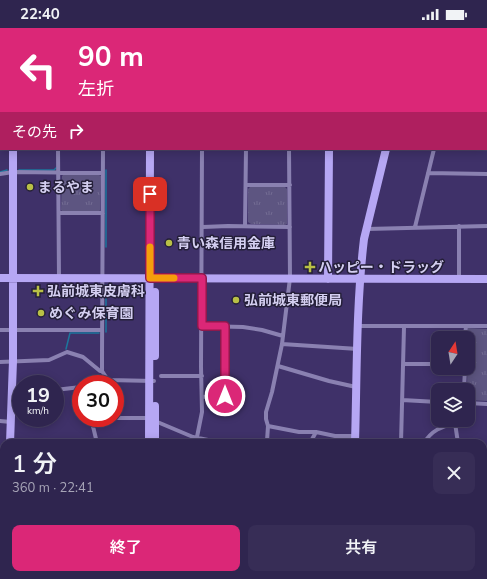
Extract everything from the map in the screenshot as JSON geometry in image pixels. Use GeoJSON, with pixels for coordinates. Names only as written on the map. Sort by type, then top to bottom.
{"type":"FeatureCollection","features":[{"type":"Feature","properties":{"kind":"street"},"geometry":{"type":"LineString","coordinates":[[13,150],[13,375]]}},
{"type":"Feature","properties":{"kind":"street"},"geometry":{"type":"LineString","coordinates":[[58,150],[59,278]]}},
{"type":"Feature","properties":{"kind":"street"},"geometry":{"type":"LineString","coordinates":[[102,371],[103,150]]}},
{"type":"Feature","properties":{"kind":"street"},"geometry":{"type":"LineString","coordinates":[[150,150],[155,379],[150,439]]}},
{"type":"Feature","properties":{"kind":"street"},"geometry":{"type":"LineString","coordinates":[[152,278],[155,150]]}},
{"type":"Feature","properties":{"kind":"street"},"geometry":{"type":"LineString","coordinates":[[197,437],[202,412],[202,150]]}},
{"type":"Feature","properties":{"kind":"street"},"geometry":{"type":"LineString","coordinates":[[245,226],[246,150]]}},
{"type":"Feature","properties":{"kind":"street"},"geometry":{"type":"LineString","coordinates":[[266,439],[268,426],[266,412],[272,392],[282,344],[290,278],[289,150]]}},
{"type":"Feature","properties":{"kind":"street"},"geometry":{"type":"LineString","coordinates":[[328,279],[329,150]]}},
{"type":"Feature","properties":{"kind":"street"},"geometry":{"type":"LineString","coordinates":[[355,439],[358,326],[363,252],[366,229],[386,150]]}},
{"type":"Feature","properties":{"kind":"street"},"geometry":{"type":"LineString","coordinates":[[415,227],[434,150]]}},
{"type":"Feature","properties":{"kind":"street"},"geometry":{"type":"LineString","coordinates":[[0,174],[13,172],[103,174]]}},
{"type":"Feature","properties":{"kind":"street"},"geometry":{"type":"LineString","coordinates":[[428,173],[487,174]]}},
{"type":"Feature","properties":{"kind":"street"},"geometry":{"type":"LineString","coordinates":[[246,185],[290,185]]}},
{"type":"Feature","properties":{"kind":"street"},"geometry":{"type":"LineString","coordinates":[[59,213],[103,213]]}},
{"type":"Feature","properties":{"kind":"street"},"geometry":{"type":"LineString","coordinates":[[459,226],[459,279]]}},
{"type":"Feature","properties":{"kind":"street"},"geometry":{"type":"LineString","coordinates":[[366,229],[487,226]]}},
{"type":"Feature","properties":{"kind":"street"},"geometry":{"type":"LineString","coordinates":[[202,227],[290,227]]}},
{"type":"Feature","properties":{"kind":"street"},"geometry":{"type":"LineString","coordinates":[[0,278],[487,279]]}},
{"type":"Feature","properties":{"kind":"street"},"geometry":{"type":"LineString","coordinates":[[202,326],[225,326],[262,330],[283,336]]}},
{"type":"Feature","properties":{"kind":"street"},"geometry":{"type":"LineString","coordinates":[[202,397],[225,396],[225,326]]}},
{"type":"Feature","properties":{"kind":"street"},"geometry":{"type":"LineString","coordinates":[[358,326],[487,326]]}},
{"type":"Feature","properties":{"kind":"street"},"geometry":{"type":"LineString","coordinates":[[400,439],[404,326]]}},
{"type":"Feature","properties":{"kind":"street"},"geometry":{"type":"LineString","coordinates":[[466,326],[466,331]]}},
{"type":"Feature","properties":{"kind":"street"},"geometry":{"type":"LineString","coordinates":[[0,330],[102,330]]}},
{"type":"Feature","properties":{"kind":"street"},"geometry":{"type":"LineString","coordinates":[[282,344],[358,349]]}},
{"type":"Feature","properties":{"kind":"street"},"geometry":{"type":"LineString","coordinates":[[0,362],[49,360],[67,352],[83,357],[102,371],[105,375]]}},
{"type":"Feature","properties":{"kind":"street"},"geometry":{"type":"LineString","coordinates":[[403,364],[431,364]]}},
{"type":"Feature","properties":{"kind":"street"},"geometry":{"type":"LineString","coordinates":[[278,366],[329,381],[356,387]]}},
{"type":"Feature","properties":{"kind":"street"},"geometry":{"type":"LineString","coordinates":[[124,380],[202,376]]}},
{"type":"Feature","properties":{"kind":"street"},"geometry":{"type":"LineString","coordinates":[[10,439],[12,391]]}},
{"type":"Feature","properties":{"kind":"street"},"geometry":{"type":"LineString","coordinates":[[402,400],[431,402]]}},
{"type":"Feature","properties":{"kind":"street"},"geometry":{"type":"LineString","coordinates":[[475,403],[487,404]]}},
{"type":"Feature","properties":{"kind":"street"},"geometry":{"type":"LineString","coordinates":[[124,418],[152,419],[206,439]]}},
{"type":"Feature","properties":{"kind":"street"},"geometry":{"type":"LineString","coordinates":[[152,419],[154,439]]}},
{"type":"Feature","properties":{"kind":"street"},"geometry":{"type":"LineString","coordinates":[[0,421],[10,422]]}},
{"type":"Feature","properties":{"kind":"street"},"geometry":{"type":"LineString","coordinates":[[426,439],[429,435],[442,426],[455,423],[457,439]]}},
{"type":"Feature","properties":{"kind":"street"},"geometry":{"type":"LineString","coordinates":[[268,426],[300,432],[316,432],[350,439]]}},
{"type":"Feature","properties":{"kind":"street"},"geometry":{"type":"LineString","coordinates":[[93,427],[96,439]]}},
{"type":"Feature","properties":{"kind":"street"},"geometry":{"type":"LineString","coordinates":[[312,439],[316,432]]}},
{"type":"Feature","properties":{"kind":"green space"},"geometry":{"type":"Polygon","coordinates":[[[63,175],[101,176],[99,212],[63,212],[61,210],[63,175]]]}},
{"type":"Feature","properties":{"kind":"green space"},"geometry":{"type":"Polygon","coordinates":[[[250,187],[285,187],[287,189],[287,224],[251,224],[248,222],[248,189],[250,187]]]}},
{"type":"Feature","properties":{"kind":"green space"},"geometry":{"type":"Polygon","coordinates":[[[468,328],[487,329],[487,401],[475,400],[475,383],[467,383],[467,375],[475,375],[475,331],[468,331],[468,328]]]}},
{"type":"Feature","properties":{"kind":"waterway"},"geometry":{"type":"LineString","coordinates":[[19,170],[54,170],[56,168]]}},
{"type":"Feature","properties":{"kind":"waterway"},"geometry":{"type":"LineString","coordinates":[[0,172],[7,170]]}},
{"type":"Feature","properties":{"kind":"waterway"},"geometry":{"type":"LineString","coordinates":[[106,170],[106,247]]}},
{"type":"Feature","properties":{"kind":"waterway"},"geometry":{"type":"LineString","coordinates":[[106,285],[106,332]]}},
{"type":"Feature","properties":{"kind":"waterway"},"geometry":{"type":"LineString","coordinates":[[66,349],[70,333],[99,333]]}},
{"type":"Feature","properties":{"kind":"slow traffic"},"geometry":{"type":"LineString","coordinates":[[150,247],[150,278],[174,278]]}},
{"type":"Feature","properties":{"kind":"place","name":"まるやま"},"geometry":{"type":"Point","coordinates":[30,187]}},
{"type":"Feature","properties":{"kind":"place","name":"青い森信用金庫"},"geometry":{"type":"Point","coordinates":[169,243]}},
{"type":"Feature","properties":{"kind":"place","name":"ハッピー・ドラッグ"},"geometry":{"type":"Point","coordinates":[310,267]}},
{"type":"Feature","properties":{"kind":"place","name":"弘前城東皮膚科"},"geometry":{"type":"Point","coordinates":[38,291]}},
{"type":"Feature","properties":{"kind":"place","name":"弘前城東郵便局"},"geometry":{"type":"Point","coordinates":[236,300]}},
{"type":"Feature","properties":{"kind":"place","name":"めぐみ保育園"},"geometry":{"type":"Point","coordinates":[41,313]}},
{"type":"Feature","properties":{"kind":"route"},"geometry":{"type":"LineString","coordinates":[[150,194],[150,278],[202,278],[202,326],[225,326],[225,396]]}}]}
